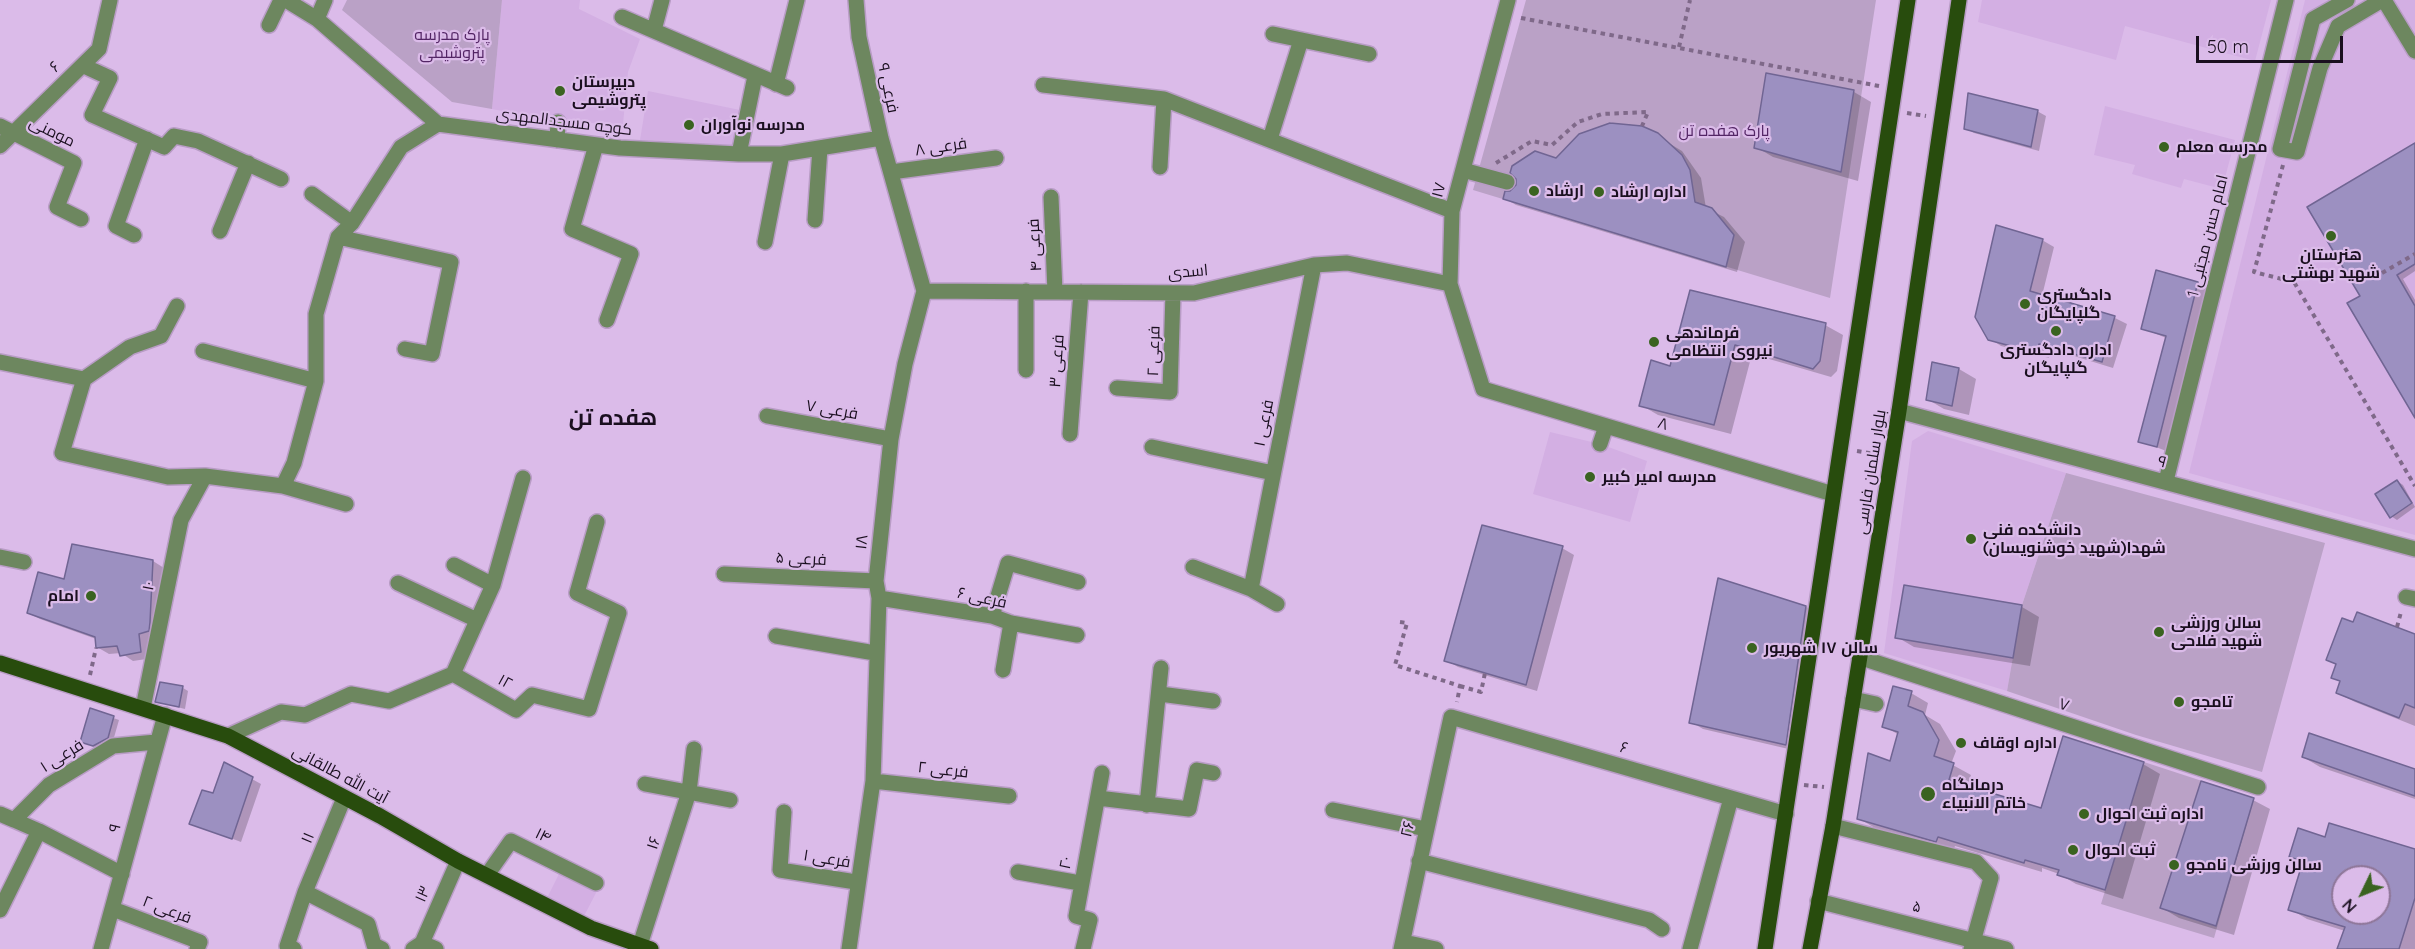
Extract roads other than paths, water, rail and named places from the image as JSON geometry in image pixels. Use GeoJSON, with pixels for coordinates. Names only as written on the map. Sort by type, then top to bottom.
{"type":"FeatureCollection","features":[{"type":"Feature","properties":{"kind":"main road","name":"بلوار سلمان فارسی"},"geometry":{"type":"LineString","coordinates":[[1765,949],[1791,783],[1799,691],[1833,494],[1908,0]]}},
{"type":"Feature","properties":{"kind":"main road","name":"بلوار سلمان فارسی"},"geometry":{"type":"LineString","coordinates":[[1810,949],[1839,790],[1892,456],[1959,0]]}},
{"type":"Feature","properties":{"kind":"main road","name":"آیت الله طالقانی"},"geometry":{"type":"LineString","coordinates":[[0,663],[228,736],[458,861],[622,944],[645,947]]}},
{"type":"Feature","properties":{"kind":"street","name":"۶"},"geometry":{"type":"LineString","coordinates":[[0,146],[6,129],[84,66],[99,49],[110,0]]}},
{"type":"Feature","properties":{"kind":"street"},"geometry":{"type":"LineString","coordinates":[[268,25],[281,0]]}},
{"type":"Feature","properties":{"kind":"street"},"geometry":{"type":"LineString","coordinates":[[283,486],[294,463],[315,381],[316,314],[338,237],[352,223],[401,147],[438,124],[317,19],[286,0]]}},
{"type":"Feature","properties":{"kind":"street"},"geometry":{"type":"LineString","coordinates":[[317,19],[326,0]]}},
{"type":"Feature","properties":{"kind":"street"},"geometry":{"type":"LineString","coordinates":[[654,30],[662,0]]}},
{"type":"Feature","properties":{"kind":"street"},"geometry":{"type":"LineString","coordinates":[[622,17],[782,86],[796,0]]}},
{"type":"Feature","properties":{"kind":"street","name":"فرعی ۹"},"geometry":{"type":"LineString","coordinates":[[856,0],[859,37],[882,142]]}},
{"type":"Feature","properties":{"kind":"street","name":"امام حسن مجتبی 1"},"geometry":{"type":"LineString","coordinates":[[2166,481],[2286,0]]}},
{"type":"Feature","properties":{"kind":"street"},"geometry":{"type":"LineString","coordinates":[[2348,0],[2313,19],[2280,149],[2297,152],[2320,68],[2338,26],[2383,0],[2415,51]]}},
{"type":"Feature","properties":{"kind":"street","name":"۱۷"},"geometry":{"type":"LineString","coordinates":[[1483,389],[1449,284],[1452,211],[1506,7]]}},
{"type":"Feature","properties":{"kind":"street"},"geometry":{"type":"LineString","coordinates":[[1273,34],[1369,54]]}},
{"type":"Feature","properties":{"kind":"street"},"geometry":{"type":"LineString","coordinates":[[1270,139],[1301,40]]}},
{"type":"Feature","properties":{"kind":"street"},"geometry":{"type":"LineString","coordinates":[[84,66],[110,78],[92,115],[164,147],[174,136],[198,141],[281,179]]}},
{"type":"Feature","properties":{"kind":"street"},"geometry":{"type":"LineString","coordinates":[[739,154],[755,76]]}},
{"type":"Feature","properties":{"kind":"street"},"geometry":{"type":"LineString","coordinates":[[1043,85],[1164,99],[1270,139],[1358,177],[1452,211]]}},
{"type":"Feature","properties":{"kind":"street"},"geometry":{"type":"LineString","coordinates":[[1160,167],[1164,99]]}},
{"type":"Feature","properties":{"kind":"street"},"geometry":{"type":"LineString","coordinates":[[557,140],[558,122]]}},
{"type":"Feature","properties":{"kind":"street","name":"کوچه مسجدالمهدی"},"geometry":{"type":"LineString","coordinates":[[438,124],[596,145],[686,147],[739,154],[782,154],[882,142]]}},
{"type":"Feature","properties":{"kind":"street","name":"مومنی"},"geometry":{"type":"LineString","coordinates":[[6,129],[74,163],[57,207],[81,219]]}},
{"type":"Feature","properties":{"kind":"street"},"geometry":{"type":"LineString","coordinates":[[134,235],[116,226],[147,139]]}},
{"type":"Feature","properties":{"kind":"street"},"geometry":{"type":"LineString","coordinates":[[882,142],[924,291]]}},
{"type":"Feature","properties":{"kind":"street"},"geometry":{"type":"LineString","coordinates":[[596,145],[572,229],[631,254],[607,320]]}},
{"type":"Feature","properties":{"kind":"street"},"geometry":{"type":"LineString","coordinates":[[815,220],[820,148]]}},
{"type":"Feature","properties":{"kind":"street"},"geometry":{"type":"LineString","coordinates":[[765,242],[782,154]]}},
{"type":"Feature","properties":{"kind":"street","name":"فرعی ۸"},"geometry":{"type":"LineString","coordinates":[[891,172],[996,158]]}},
{"type":"Feature","properties":{"kind":"street"},"geometry":{"type":"LineString","coordinates":[[220,231],[248,163]]}},
{"type":"Feature","properties":{"kind":"street"},"geometry":{"type":"LineString","coordinates":[[1463,170],[1500,180]]}},
{"type":"Feature","properties":{"kind":"street"},"geometry":{"type":"LineString","coordinates":[[312,194],[352,223]]}},
{"type":"Feature","properties":{"kind":"street","name":"فرعی ۴"},"geometry":{"type":"LineString","coordinates":[[1051,197],[1055,292]]}},
{"type":"Feature","properties":{"kind":"street"},"geometry":{"type":"LineString","coordinates":[[338,237],[452,262],[432,354],[405,349]]}},
{"type":"Feature","properties":{"kind":"street","name":"اسدی"},"geometry":{"type":"LineString","coordinates":[[924,291],[1194,293],[1314,265],[1347,263],[1449,284]]}},
{"type":"Feature","properties":{"kind":"street","name":"فرعی ۱"},"geometry":{"type":"LineString","coordinates":[[1251,589],[1314,265]]}},
{"type":"Feature","properties":{"kind":"street","name":"۱۸"},"geometry":{"type":"LineString","coordinates":[[849,949],[856,882],[873,781],[875,652],[879,598],[876,581],[891,439],[905,364],[924,291]]}},
{"type":"Feature","properties":{"kind":"street"},"geometry":{"type":"LineString","coordinates":[[1026,291],[1026,370]]}},
{"type":"Feature","properties":{"kind":"street","name":"فرعی ۳"},"geometry":{"type":"LineString","coordinates":[[1070,434],[1081,292]]}},
{"type":"Feature","properties":{"kind":"street","name":"فرعی ۲"},"geometry":{"type":"LineString","coordinates":[[1117,388],[1170,392],[1173,293]]}},
{"type":"Feature","properties":{"kind":"street"},"geometry":{"type":"LineString","coordinates":[[177,306],[161,336],[130,347],[84,379],[62,453],[168,477],[205,476],[283,486],[346,504]]}},
{"type":"Feature","properties":{"kind":"street"},"geometry":{"type":"LineString","coordinates":[[203,351],[315,381]]}},
{"type":"Feature","properties":{"kind":"street"},"geometry":{"type":"LineString","coordinates":[[0,362],[84,379]]}},
{"type":"Feature","properties":{"kind":"street","name":"۸"},"geometry":{"type":"LineString","coordinates":[[1483,389],[1833,494]]}},
{"type":"Feature","properties":{"kind":"street","name":"۹"},"geometry":{"type":"LineString","coordinates":[[1899,411],[2415,549]]}},
{"type":"Feature","properties":{"kind":"street","name":"فرعی ۷"},"geometry":{"type":"LineString","coordinates":[[767,416],[891,439]]}},
{"type":"Feature","properties":{"kind":"street"},"geometry":{"type":"LineString","coordinates":[[1600,444],[1606,426]]}},
{"type":"Feature","properties":{"kind":"street"},"geometry":{"type":"LineString","coordinates":[[1152,447],[1273,474]]}},
{"type":"Feature","properties":{"kind":"street","name":"۱۰"},"geometry":{"type":"LineString","coordinates":[[143,708],[181,520],[205,476]]}},
{"type":"Feature","properties":{"kind":"street"},"geometry":{"type":"LineString","coordinates":[[228,736],[281,712],[305,715],[351,694],[390,701],[453,674],[493,585],[524,478]]}},
{"type":"Feature","properties":{"kind":"street","name":"۱۲"},"geometry":{"type":"LineString","coordinates":[[453,674],[516,710],[532,694],[589,709],[619,613],[577,593],[597,522]]}},
{"type":"Feature","properties":{"kind":"street"},"geometry":{"type":"LineString","coordinates":[[0,556],[24,562]]}},
{"type":"Feature","properties":{"kind":"street"},"geometry":{"type":"LineString","coordinates":[[992,616],[1008,563],[1078,582]]}},
{"type":"Feature","properties":{"kind":"street"},"geometry":{"type":"LineString","coordinates":[[454,565],[493,585]]}},
{"type":"Feature","properties":{"kind":"street"},"geometry":{"type":"LineString","coordinates":[[1192,567],[1251,589],[1277,604]]}},
{"type":"Feature","properties":{"kind":"street","name":"فرعی ۵"},"geometry":{"type":"LineString","coordinates":[[724,574],[876,581]]}},
{"type":"Feature","properties":{"kind":"street"},"geometry":{"type":"LineString","coordinates":[[398,583],[477,620]]}},
{"type":"Feature","properties":{"kind":"street","name":"فرعی ۶"},"geometry":{"type":"LineString","coordinates":[[879,598],[992,616],[1011,623],[1077,635]]}},
{"type":"Feature","properties":{"kind":"street"},"geometry":{"type":"LineString","coordinates":[[1003,670],[1011,623]]}},
{"type":"Feature","properties":{"kind":"street"},"geometry":{"type":"LineString","coordinates":[[776,636],[875,652]]}},
{"type":"Feature","properties":{"kind":"street","name":"۷"},"geometry":{"type":"LineString","coordinates":[[1859,657],[2105,743],[2134,741],[2203,775],[2258,787]]}},
{"type":"Feature","properties":{"kind":"street"},"geometry":{"type":"LineString","coordinates":[[1147,805],[1161,668]]}},
{"type":"Feature","properties":{"kind":"street"},"geometry":{"type":"LineString","coordinates":[[1160,694],[1213,701]]}},
{"type":"Feature","properties":{"kind":"street"},"geometry":{"type":"LineString","coordinates":[[1853,699],[1876,704]]}},
{"type":"Feature","properties":{"kind":"street","name":"۹"},"geometry":{"type":"LineString","coordinates":[[101,949],[165,715]]}},
{"type":"Feature","properties":{"kind":"street","name":"۶"},"geometry":{"type":"LineString","coordinates":[[1453,716],[1786,814]]}},
{"type":"Feature","properties":{"kind":"street","name":"۲۶"},"geometry":{"type":"LineString","coordinates":[[1402,945],[1453,716]]}},
{"type":"Feature","properties":{"kind":"street","name":"فرعی ۱"},"geometry":{"type":"LineString","coordinates":[[7,817],[49,785],[113,746],[156,742]]}},
{"type":"Feature","properties":{"kind":"street","name":"۱۶"},"geometry":{"type":"LineString","coordinates":[[645,947],[689,792],[694,749]]}},
{"type":"Feature","properties":{"kind":"street"},"geometry":{"type":"LineString","coordinates":[[1098,798],[1189,809],[1197,770],[1213,772]]}},
{"type":"Feature","properties":{"kind":"street","name":"۲۰"},"geometry":{"type":"LineString","coordinates":[[1083,949],[1090,920],[1076,916],[1102,773]]}},
{"type":"Feature","properties":{"kind":"street","name":"فرعی ۲"},"geometry":{"type":"LineString","coordinates":[[873,781],[1009,796]]}},
{"type":"Feature","properties":{"kind":"street"},"geometry":{"type":"LineString","coordinates":[[645,784],[730,800]]}},
{"type":"Feature","properties":{"kind":"street","name":"۱۱"},"geometry":{"type":"LineString","coordinates":[[294,949],[287,946],[305,892],[344,798]]}},
{"type":"Feature","properties":{"kind":"street"},"geometry":{"type":"LineString","coordinates":[[1690,949],[1731,798]]}},
{"type":"Feature","properties":{"kind":"street"},"geometry":{"type":"LineString","coordinates":[[1333,810],[1426,829]]}},
{"type":"Feature","properties":{"kind":"street","name":"فرعی ۱"},"geometry":{"type":"LineString","coordinates":[[784,812],[780,870],[856,882]]}},
{"type":"Feature","properties":{"kind":"street"},"geometry":{"type":"LineString","coordinates":[[7,817],[122,874]]}},
{"type":"Feature","properties":{"kind":"street"},"geometry":{"type":"LineString","coordinates":[[1833,826],[1976,862],[1991,878],[1973,945]]}},
{"type":"Feature","properties":{"kind":"street"},"geometry":{"type":"LineString","coordinates":[[0,910],[39,831]]}},
{"type":"Feature","properties":{"kind":"street","name":"۱۴"},"geometry":{"type":"LineString","coordinates":[[487,875],[511,841],[596,883]]}},
{"type":"Feature","properties":{"kind":"street","name":"۱۳"},"geometry":{"type":"LineString","coordinates":[[417,946],[458,861]]}},
{"type":"Feature","properties":{"kind":"street"},"geometry":{"type":"LineString","coordinates":[[1419,861],[1649,920],[1662,928]]}},
{"type":"Feature","properties":{"kind":"street"},"geometry":{"type":"LineString","coordinates":[[1018,872],[1080,884]]}},
{"type":"Feature","properties":{"kind":"street"},"geometry":{"type":"LineString","coordinates":[[305,892],[368,924],[374,945],[382,949]]}},
{"type":"Feature","properties":{"kind":"street","name":"۵"},"geometry":{"type":"LineString","coordinates":[[1818,901],[1973,945],[2006,949]]}},
{"type":"Feature","properties":{"kind":"street","name":"فرعی ۲"},"geometry":{"type":"LineString","coordinates":[[113,909],[200,942],[197,949]]}},
{"type":"Feature","properties":{"kind":"street"},"geometry":{"type":"LineString","coordinates":[[1402,945],[1436,949]]}},
{"type":"Feature","properties":{"kind":"street"},"geometry":{"type":"LineString","coordinates":[[417,946],[436,949]]}},
{"type":"Feature","properties":{"kind":"place","name":"دبیرستان پتروشیمی"},"geometry":{"type":"Point","coordinates":[560,91]}},
{"type":"Feature","properties":{"kind":"place","name":"مدرسه نوآوران"},"geometry":{"type":"Point","coordinates":[689,125]}},
{"type":"Feature","properties":{"kind":"place","name":"مدرسه معلم"},"geometry":{"type":"Point","coordinates":[2164,147]}},
{"type":"Feature","properties":{"kind":"place","name":"ارشاد"},"geometry":{"type":"Point","coordinates":[1534,191]}},
{"type":"Feature","properties":{"kind":"place","name":"اداره ارشاد"},"geometry":{"type":"Point","coordinates":[1599,192]}},
{"type":"Feature","properties":{"kind":"place","name":"هنرستان شهید بهشتی"},"geometry":{"type":"Point","coordinates":[2331,236]}},
{"type":"Feature","properties":{"kind":"place","name":"دادگستری گلپایگان"},"geometry":{"type":"Point","coordinates":[2025,304]}},
{"type":"Feature","properties":{"kind":"place","name":"اداره دادگستری گلپایگان"},"geometry":{"type":"Point","coordinates":[2056,331]}},
{"type":"Feature","properties":{"kind":"place","name":"فرماندهی نیروی انتظامی"},"geometry":{"type":"Point","coordinates":[1654,342]}},
{"type":"Feature","properties":{"kind":"place","name":"مدرسه امیر کبیر"},"geometry":{"type":"Point","coordinates":[1590,477]}},
{"type":"Feature","properties":{"kind":"place","name":"دانشکده فنی شهدا(شهید خوشنویسان)"},"geometry":{"type":"Point","coordinates":[1971,539]}},
{"type":"Feature","properties":{"kind":"place","name":"امام"},"geometry":{"type":"Point","coordinates":[91,596]}},
{"type":"Feature","properties":{"kind":"place","name":"سالن ورزشی شهید فلاحی"},"geometry":{"type":"Point","coordinates":[2159,632]}},
{"type":"Feature","properties":{"kind":"place","name":"سالن ۱۷ شهریور"},"geometry":{"type":"Point","coordinates":[1752,648]}},
{"type":"Feature","properties":{"kind":"place","name":"تامجو"},"geometry":{"type":"Point","coordinates":[2179,702]}},
{"type":"Feature","properties":{"kind":"place","name":"اداره اوقاف"},"geometry":{"type":"Point","coordinates":[1961,743]}},
{"type":"Feature","properties":{"kind":"place","name":"درمانگاه خاتم الانبیاء"},"geometry":{"type":"Point","coordinates":[1928,794]}},
{"type":"Feature","properties":{"kind":"place","name":"اداره ثبت احوال"},"geometry":{"type":"Point","coordinates":[2084,814]}},
{"type":"Feature","properties":{"kind":"place","name":"ثبت احوال"},"geometry":{"type":"Point","coordinates":[2073,850]}},
{"type":"Feature","properties":{"kind":"place","name":"سالن ورزشی نامجو"},"geometry":{"type":"Point","coordinates":[2174,865]}},
{"type":"Feature","properties":{"kind":"district","name":"هفده تن"},"geometry":{"type":"Point","coordinates":[613,418]}},
{"type":"Feature","properties":{"kind":"park label","name":"پارک مدرسه پتروشیمی"},"geometry":{"type":"Point","coordinates":[452,44]}},
{"type":"Feature","properties":{"kind":"park label","name":"پارک هفده تن"},"geometry":{"type":"Point","coordinates":[1724,131]}}]}
